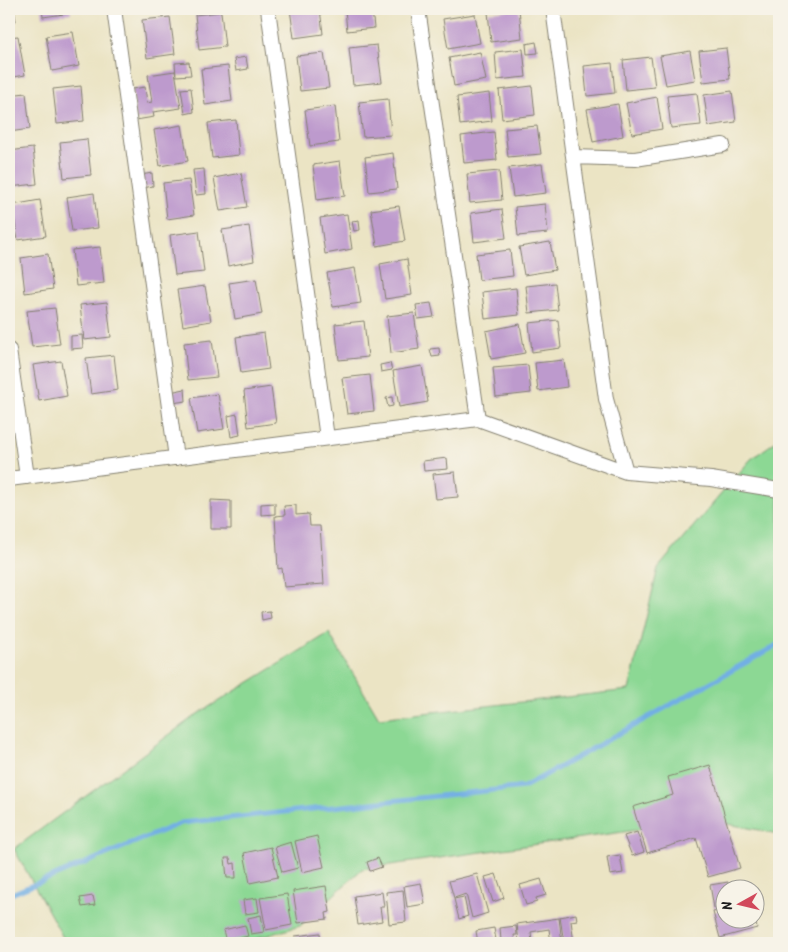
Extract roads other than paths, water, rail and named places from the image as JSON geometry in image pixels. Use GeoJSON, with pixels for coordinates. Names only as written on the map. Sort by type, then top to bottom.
{"type":"FeatureCollection","features":[{"type":"Feature","properties":{"kind":"street"},"geometry":{"type":"LineString","coordinates":[[114,9],[176,458]]}},
{"type":"Feature","properties":{"kind":"street"},"geometry":{"type":"LineString","coordinates":[[268,9],[327,438]]}},
{"type":"Feature","properties":{"kind":"street"},"geometry":{"type":"LineString","coordinates":[[418,9],[478,419]]}},
{"type":"Feature","properties":{"kind":"street"},"geometry":{"type":"LineString","coordinates":[[553,9],[606,399],[626,472]]}},
{"type":"Feature","properties":{"kind":"street"},"geometry":{"type":"LineString","coordinates":[[573,157],[636,159],[723,145]]}},
{"type":"Feature","properties":{"kind":"street"},"geometry":{"type":"LineString","coordinates":[[9,350],[27,477]]}},
{"type":"Feature","properties":{"kind":"street"},"geometry":{"type":"LineString","coordinates":[[9,479],[478,419],[626,472],[710,479],[779,490]]}},
{"type":"Feature","properties":{"kind":"waterway"},"geometry":{"type":"LineString","coordinates":[[9,895],[181,823],[524,787],[779,644]]}}]}
